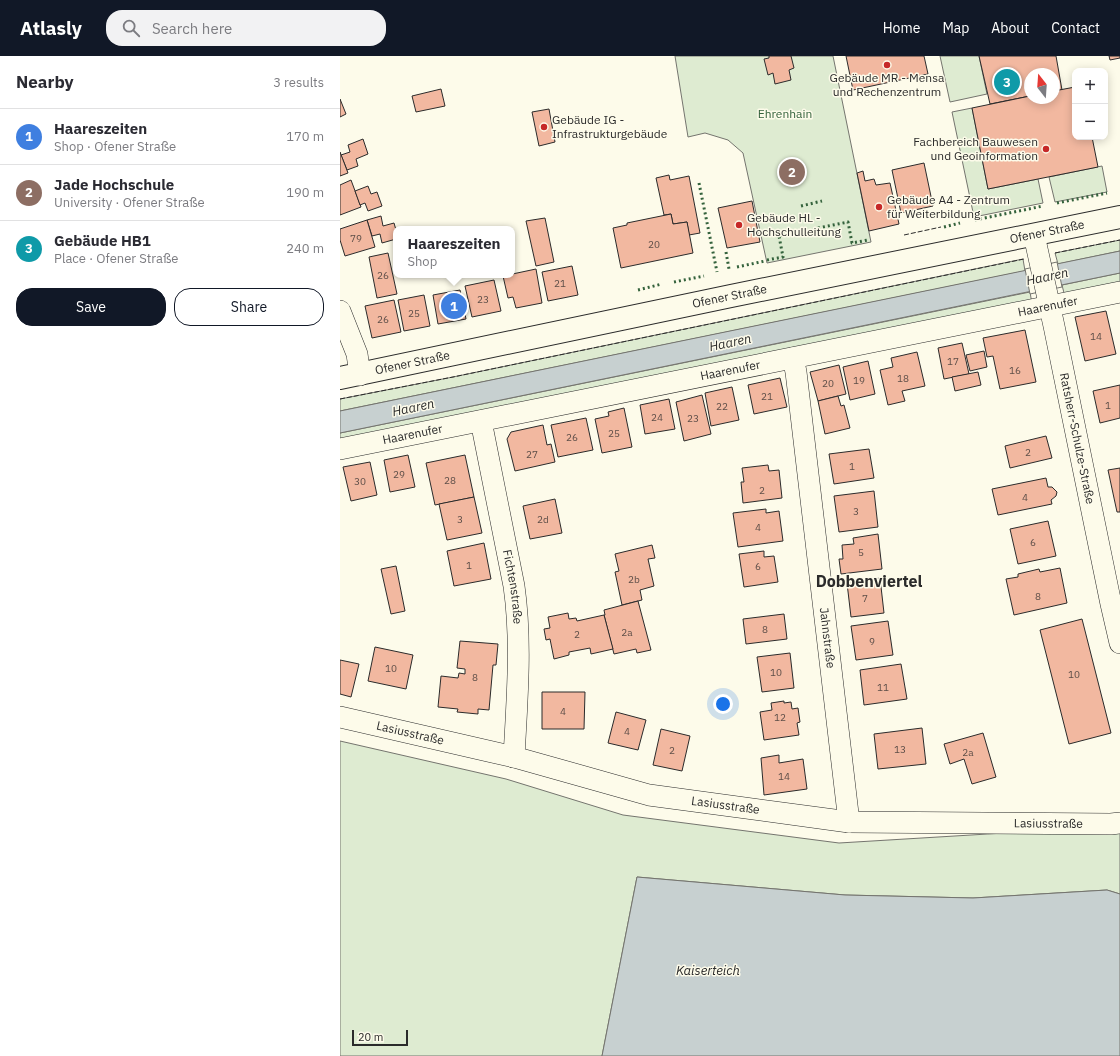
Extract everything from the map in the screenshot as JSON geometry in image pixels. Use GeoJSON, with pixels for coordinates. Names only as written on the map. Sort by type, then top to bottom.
{"type":"FeatureCollection","features":[{"type":"Feature","properties":{"kind":"main road","name":"Ofener Straße"},"geometry":{"type":"LineString","coordinates":[[350,376],[1120,217]]}},
{"type":"Feature","properties":{"kind":"street","name":"Ratsherr-Schulze-Straße"},"geometry":{"type":"LineString","coordinates":[[1034,235],[1120,643]]}},
{"type":"Feature","properties":{"kind":"street","name":"Haarenufer"},"geometry":{"type":"LineString","coordinates":[[340,449],[793,358],[1048,298],[1120,292]]}},
{"type":"Feature","properties":{"kind":"street"},"geometry":{"type":"LineString","coordinates":[[340,312],[357,354],[350,376]]}},
{"type":"Feature","properties":{"kind":"street","name":"Jahnstraße"},"geometry":{"type":"LineString","coordinates":[[793,358],[796,372],[849,822]]}},
{"type":"Feature","properties":{"kind":"street","name":"Fichtenstraße"},"geometry":{"type":"LineString","coordinates":[[481,421],[518,612],[519,639],[514,757]]}},
{"type":"Feature","properties":{"kind":"street","name":"Lasiusstraße"},"geometry":{"type":"LineString","coordinates":[[340,717],[514,757],[649,795],[849,822],[1120,823]]}},
{"type":"Feature","properties":{"kind":"green space","name":"Ehrenhain"},"geometry":{"type":"Polygon","coordinates":[[[675,56],[833,56],[871,242],[767,263],[743,153],[728,140],[705,133],[688,137],[675,56]]]}},
{"type":"Feature","properties":{"kind":"green space"},"geometry":{"type":"Polygon","coordinates":[[[940,56],[979,56],[987,94],[950,102],[940,56]]]}},
{"type":"Feature","properties":{"kind":"green space"},"geometry":{"type":"Polygon","coordinates":[[[972,108],[988,189],[1038,179],[1043,203],[974,217],[952,112],[972,108]]]}},
{"type":"Feature","properties":{"kind":"green space"},"geometry":{"type":"Polygon","coordinates":[[[1102,166],[1107,192],[1055,202],[1049,177],[1102,166]]]}},
{"type":"Feature","properties":{"kind":"green space"},"geometry":{"type":"Polygon","coordinates":[[[1120,240],[1120,251],[1058,264],[1055,253],[1120,240]]]}},
{"type":"Feature","properties":{"kind":"green space"},"geometry":{"type":"Polygon","coordinates":[[[1023,259],[1025,271],[340,411],[340,399],[1023,259]]]}},
{"type":"Feature","properties":{"kind":"green space"},"geometry":{"type":"Polygon","coordinates":[[[1120,273],[1120,286],[1065,297],[1062,285],[1120,273]]]}},
{"type":"Feature","properties":{"kind":"green space"},"geometry":{"type":"Polygon","coordinates":[[[1030,292],[1032,304],[340,444],[340,433],[1030,292]]]}},
{"type":"Feature","properties":{"kind":"green space"},"geometry":{"type":"Polygon","coordinates":[[[340,741],[506,779],[623,815],[839,843],[1120,826],[1120,894],[1107,890],[973,898],[845,895],[637,877],[602,1056],[340,1056],[340,741]]]}},
{"type":"Feature","properties":{"kind":"water","name":"Haaren"},"geometry":{"type":"Polygon","coordinates":[[[1120,251],[1120,273],[340,433],[340,411],[1120,251]]]}},
{"type":"Feature","properties":{"kind":"water","name":"Kaiserteich"},"geometry":{"type":"Polygon","coordinates":[[[637,877],[845,895],[973,898],[1107,890],[1120,894],[1120,1056],[602,1056],[637,877]]]}},
{"type":"Feature","properties":{"kind":"pier"},"geometry":{"type":"Polygon","coordinates":[[[1057,262],[1062,287],[1030,294],[1025,269],[1057,262]]]}},
{"type":"Feature","properties":{"kind":"building"},"geometry":{"type":"Polygon","coordinates":[[[769,56],[791,56],[794,68],[789,70],[791,80],[775,84],[773,73],[768,75],[764,59],[769,58],[769,56]]]}},
{"type":"Feature","properties":{"kind":"building","name":"Gebäude MR - Mensa und Rechenzentrum"},"geometry":{"type":"Polygon","coordinates":[[[846,56],[924,56],[928,74],[853,90],[846,56]]]}},
{"type":"Feature","properties":{"kind":"building"},"geometry":{"type":"Polygon","coordinates":[[[979,56],[1056,56],[1058,68],[1024,68],[1024,97],[990,104],[979,56]]]}},
{"type":"Feature","properties":{"kind":"building"},"geometry":{"type":"Polygon","coordinates":[[[1109,56],[1120,56],[1120,58],[1110,60],[1109,56]]]}},
{"type":"Feature","properties":{"kind":"building"},"geometry":{"type":"Polygon","coordinates":[[[1060,79],[1062,90],[1060,90],[1060,79]]]}},
{"type":"Feature","properties":{"kind":"building"},"geometry":{"type":"Polygon","coordinates":[[[1072,88],[1072,140],[1093,140],[1098,167],[988,189],[972,108],[1024,97],[1024,104],[1060,104],[1060,90],[1072,88]]]}},
{"type":"Feature","properties":{"kind":"building"},"geometry":{"type":"Polygon","coordinates":[[[441,89],[445,106],[416,112],[412,96],[441,89]]]}},
{"type":"Feature","properties":{"kind":"building"},"geometry":{"type":"Polygon","coordinates":[[[340,99],[346,114],[340,117],[340,99]]]}},
{"type":"Feature","properties":{"kind":"building","name":"Gebäude IG - Infrastrukturgebäude"},"geometry":{"type":"Polygon","coordinates":[[[549,109],[555,142],[539,146],[532,112],[549,109]]]}},
{"type":"Feature","properties":{"kind":"building"},"geometry":{"type":"Polygon","coordinates":[[[363,139],[368,154],[356,159],[358,166],[347,170],[341,155],[350,152],[348,145],[363,139]]]}},
{"type":"Feature","properties":{"kind":"building"},"geometry":{"type":"Polygon","coordinates":[[[340,152],[348,173],[340,176],[340,152]]]}},
{"type":"Feature","properties":{"kind":"building"},"geometry":{"type":"Polygon","coordinates":[[[924,163],[933,206],[901,213],[892,170],[924,163]]]}},
{"type":"Feature","properties":{"kind":"building","name":"Gebäude A4 - Zentrum für Weiterbildung"},"geometry":{"type":"Polygon","coordinates":[[[863,171],[865,181],[874,179],[876,185],[890,183],[899,224],[869,231],[857,173],[863,171]]]}},
{"type":"Feature","properties":{"kind":"building"},"geometry":{"type":"Polygon","coordinates":[[[669,175],[670,180],[689,176],[700,233],[689,235],[687,222],[673,224],[671,214],[664,215],[656,178],[669,175]]]}},
{"type":"Feature","properties":{"kind":"building"},"geometry":{"type":"Polygon","coordinates":[[[351,180],[361,207],[340,215],[340,185],[351,180]]]}},
{"type":"Feature","properties":{"kind":"building"},"geometry":{"type":"Polygon","coordinates":[[[368,186],[371,194],[377,192],[382,206],[368,211],[365,203],[360,205],[355,191],[368,186]]]}},
{"type":"Feature","properties":{"kind":"building","name":"Gebäude HL - Hochschulleitung"},"geometry":{"type":"Polygon","coordinates":[[[752,201],[760,242],[727,248],[718,208],[752,201]]]}},
{"type":"Feature","properties":{"kind":"building"},"geometry":{"type":"Polygon","coordinates":[[[671,214],[673,224],[687,222],[693,253],[621,268],[613,228],[627,225],[627,223],[671,214]]]}},
{"type":"Feature","properties":{"kind":"building"},"geometry":{"type":"Polygon","coordinates":[[[381,216],[383,226],[394,223],[393,240],[382,243],[380,234],[372,236],[367,220],[381,216]]]}},
{"type":"Feature","properties":{"kind":"building"},"geometry":{"type":"Polygon","coordinates":[[[545,218],[554,262],[536,266],[526,221],[545,218]]]}},
{"type":"Feature","properties":{"kind":"building"},"geometry":{"type":"Polygon","coordinates":[[[367,220],[375,247],[345,256],[340,240],[340,229],[367,220]]]}},
{"type":"Feature","properties":{"kind":"building"},"geometry":{"type":"Polygon","coordinates":[[[388,253],[397,294],[377,298],[369,257],[388,253]]]}},
{"type":"Feature","properties":{"kind":"building"},"geometry":{"type":"Polygon","coordinates":[[[572,266],[578,295],[548,301],[542,272],[572,266]]]}},
{"type":"Feature","properties":{"kind":"building"},"geometry":{"type":"Polygon","coordinates":[[[536,269],[542,303],[516,308],[513,297],[508,298],[503,278],[515,278],[515,273],[536,269]]]}},
{"type":"Feature","properties":{"kind":"building"},"geometry":{"type":"Polygon","coordinates":[[[494,280],[501,311],[472,317],[465,286],[494,280]]]}},
{"type":"Feature","properties":{"kind":"building"},"geometry":{"type":"Polygon","coordinates":[[[460,290],[466,319],[438,324],[433,295],[460,290]]]}},
{"type":"Feature","properties":{"kind":"building"},"geometry":{"type":"Polygon","coordinates":[[[424,295],[430,326],[404,331],[398,300],[424,295]]]}},
{"type":"Feature","properties":{"kind":"building"},"geometry":{"type":"Polygon","coordinates":[[[394,300],[401,332],[372,338],[365,306],[394,300]]]}},
{"type":"Feature","properties":{"kind":"building"},"geometry":{"type":"Polygon","coordinates":[[[1106,311],[1116,354],[1085,361],[1075,317],[1106,311]]]}},
{"type":"Feature","properties":{"kind":"building"},"geometry":{"type":"Polygon","coordinates":[[[1025,330],[1036,382],[1000,389],[993,356],[987,357],[983,338],[1025,330]]]}},
{"type":"Feature","properties":{"kind":"building"},"geometry":{"type":"Polygon","coordinates":[[[962,343],[969,374],[944,379],[938,348],[962,343]]]}},
{"type":"Feature","properties":{"kind":"building"},"geometry":{"type":"Polygon","coordinates":[[[984,351],[987,367],[970,371],[966,355],[984,351]]]}},
{"type":"Feature","properties":{"kind":"building"},"geometry":{"type":"Polygon","coordinates":[[[917,352],[925,386],[902,391],[905,401],[888,405],[880,370],[893,367],[891,358],[917,352]]]}},
{"type":"Feature","properties":{"kind":"building"},"geometry":{"type":"Polygon","coordinates":[[[868,361],[875,394],[850,400],[843,367],[868,361]]]}},
{"type":"Feature","properties":{"kind":"building"},"geometry":{"type":"Polygon","coordinates":[[[839,365],[846,394],[818,401],[810,372],[839,365]]]}},
{"type":"Feature","properties":{"kind":"building"},"geometry":{"type":"Polygon","coordinates":[[[978,372],[981,385],[955,391],[952,377],[978,372]]]}},
{"type":"Feature","properties":{"kind":"building"},"geometry":{"type":"Polygon","coordinates":[[[780,378],[787,407],[754,414],[748,385],[780,378]]]}},
{"type":"Feature","properties":{"kind":"building"},"geometry":{"type":"Polygon","coordinates":[[[1120,385],[1120,418],[1100,423],[1093,391],[1120,385]]]}},
{"type":"Feature","properties":{"kind":"building"},"geometry":{"type":"Polygon","coordinates":[[[732,387],[739,420],[711,426],[705,393],[732,387]]]}},
{"type":"Feature","properties":{"kind":"building"},"geometry":{"type":"Polygon","coordinates":[[[702,395],[711,434],[684,441],[676,402],[702,395]]]}},
{"type":"Feature","properties":{"kind":"building"},"geometry":{"type":"Polygon","coordinates":[[[838,396],[841,406],[844,405],[850,428],[825,434],[818,401],[838,396]]]}},
{"type":"Feature","properties":{"kind":"building"},"geometry":{"type":"Polygon","coordinates":[[[669,399],[675,429],[645,434],[640,405],[669,399]]]}},
{"type":"Feature","properties":{"kind":"building"},"geometry":{"type":"Polygon","coordinates":[[[624,408],[632,447],[602,453],[595,419],[609,416],[608,412],[624,408]]]}},
{"type":"Feature","properties":{"kind":"building"},"geometry":{"type":"Polygon","coordinates":[[[586,418],[593,450],[558,457],[551,425],[586,418]]]}},
{"type":"Feature","properties":{"kind":"building"},"geometry":{"type":"Polygon","coordinates":[[[543,425],[547,445],[551,444],[555,462],[515,471],[507,439],[511,432],[543,425]]]}},
{"type":"Feature","properties":{"kind":"building"},"geometry":{"type":"Polygon","coordinates":[[[1046,436],[1052,458],[1010,468],[1005,446],[1046,436]]]}},
{"type":"Feature","properties":{"kind":"building"},"geometry":{"type":"Polygon","coordinates":[[[869,449],[874,478],[834,484],[829,454],[869,449]]]}},
{"type":"Feature","properties":{"kind":"building"},"geometry":{"type":"Polygon","coordinates":[[[408,455],[415,487],[390,492],[384,460],[408,455]]]}},
{"type":"Feature","properties":{"kind":"building"},"geometry":{"type":"Polygon","coordinates":[[[465,455],[474,497],[435,505],[426,463],[465,455]]]}},
{"type":"Feature","properties":{"kind":"building"},"geometry":{"type":"Polygon","coordinates":[[[370,462],[377,495],[351,501],[343,467],[370,462]]]}},
{"type":"Feature","properties":{"kind":"building"},"geometry":{"type":"Polygon","coordinates":[[[768,465],[769,471],[779,470],[782,498],[743,503],[741,482],[744,482],[742,468],[768,465]]]}},
{"type":"Feature","properties":{"kind":"building"},"geometry":{"type":"Polygon","coordinates":[[[1120,468],[1120,512],[1117,512],[1108,470],[1120,468]]]}},
{"type":"Feature","properties":{"kind":"building"},"geometry":{"type":"Polygon","coordinates":[[[1046,478],[1048,487],[1052,487],[1057,492],[1056,496],[1051,500],[1052,504],[998,515],[992,489],[1046,478]]]}},
{"type":"Feature","properties":{"kind":"building"},"geometry":{"type":"Polygon","coordinates":[[[874,491],[878,527],[839,532],[834,496],[874,491]]]}},
{"type":"Feature","properties":{"kind":"building"},"geometry":{"type":"Polygon","coordinates":[[[474,497],[482,533],[447,540],[439,504],[474,497]]]}},
{"type":"Feature","properties":{"kind":"building"},"geometry":{"type":"Polygon","coordinates":[[[555,499],[562,533],[530,539],[523,506],[555,499]]]}},
{"type":"Feature","properties":{"kind":"building"},"geometry":{"type":"Polygon","coordinates":[[[766,509],[766,513],[779,511],[783,541],[738,547],[733,513],[766,509]]]}},
{"type":"Feature","properties":{"kind":"building"},"geometry":{"type":"Polygon","coordinates":[[[1048,521],[1056,556],[1018,564],[1010,529],[1048,521]]]}},
{"type":"Feature","properties":{"kind":"building"},"geometry":{"type":"Polygon","coordinates":[[[878,534],[882,569],[841,574],[839,559],[843,559],[842,545],[854,544],[853,538],[878,534]]]}},
{"type":"Feature","properties":{"kind":"building"},"geometry":{"type":"Polygon","coordinates":[[[484,543],[491,579],[454,586],[447,551],[484,543]]]}},
{"type":"Feature","properties":{"kind":"building"},"geometry":{"type":"Polygon","coordinates":[[[652,545],[655,558],[648,559],[654,586],[640,590],[642,600],[622,605],[615,572],[619,571],[615,554],[652,545]]]}},
{"type":"Feature","properties":{"kind":"building"},"geometry":{"type":"Polygon","coordinates":[[[764,551],[764,557],[774,556],[778,582],[744,587],[739,554],[764,551]]]}},
{"type":"Feature","properties":{"kind":"building"},"geometry":{"type":"Polygon","coordinates":[[[396,566],[405,611],[391,614],[381,569],[396,566]]]}},
{"type":"Feature","properties":{"kind":"building"},"geometry":{"type":"Polygon","coordinates":[[[1060,568],[1067,603],[1014,615],[1006,579],[1018,577],[1018,574],[1039,569],[1040,572],[1060,568]]]}},
{"type":"Feature","properties":{"kind":"building"},"geometry":{"type":"Polygon","coordinates":[[[880,578],[884,613],[851,617],[847,583],[880,578]]]}},
{"type":"Feature","properties":{"kind":"building"},"geometry":{"type":"Polygon","coordinates":[[[638,601],[651,650],[637,653],[636,649],[614,654],[604,610],[638,601]]]}},
{"type":"Feature","properties":{"kind":"building"},"geometry":{"type":"Polygon","coordinates":[[[568,613],[569,619],[576,618],[577,621],[604,615],[613,649],[591,654],[590,648],[569,652],[569,655],[554,659],[550,639],[546,640],[544,629],[550,628],[548,617],[568,613]]]}},
{"type":"Feature","properties":{"kind":"building"},"geometry":{"type":"Polygon","coordinates":[[[784,614],[787,639],[746,644],[743,619],[784,614]]]}},
{"type":"Feature","properties":{"kind":"building"},"geometry":{"type":"Polygon","coordinates":[[[1082,619],[1111,733],[1069,744],[1040,630],[1082,619]]]}},
{"type":"Feature","properties":{"kind":"building"},"geometry":{"type":"Polygon","coordinates":[[[888,621],[893,655],[856,660],[851,626],[888,621]]]}},
{"type":"Feature","properties":{"kind":"building"},"geometry":{"type":"Polygon","coordinates":[[[460,641],[498,644],[496,665],[493,665],[489,710],[478,709],[478,714],[457,712],[458,709],[438,707],[441,676],[458,678],[459,673],[465,674],[465,669],[457,668],[460,641]]]}},
{"type":"Feature","properties":{"kind":"building"},"geometry":{"type":"Polygon","coordinates":[[[375,647],[413,655],[406,689],[368,681],[375,647]]]}},
{"type":"Feature","properties":{"kind":"building"},"geometry":{"type":"Polygon","coordinates":[[[790,653],[794,688],[762,692],[757,657],[790,653]]]}},
{"type":"Feature","properties":{"kind":"building"},"geometry":{"type":"Polygon","coordinates":[[[340,660],[359,664],[351,697],[340,694],[340,660]]]}},
{"type":"Feature","properties":{"kind":"building"},"geometry":{"type":"Polygon","coordinates":[[[901,664],[907,699],[864,705],[860,670],[901,664]]]}},
{"type":"Feature","properties":{"kind":"building"},"geometry":{"type":"Polygon","coordinates":[[[542,692],[585,692],[584,729],[542,729],[542,692]]]}},
{"type":"Feature","properties":{"kind":"building"},"geometry":{"type":"Polygon","coordinates":[[[784,701],[784,703],[791,702],[792,709],[798,708],[800,722],[797,723],[799,735],[764,740],[760,712],[772,710],[771,703],[784,701]]]}},
{"type":"Feature","properties":{"kind":"building"},"geometry":{"type":"Polygon","coordinates":[[[616,712],[646,720],[638,750],[608,743],[616,712]]]}},
{"type":"Feature","properties":{"kind":"building"},"geometry":{"type":"Polygon","coordinates":[[[922,728],[926,764],[878,769],[874,734],[922,728]]]}},
{"type":"Feature","properties":{"kind":"building"},"geometry":{"type":"Polygon","coordinates":[[[661,729],[690,736],[682,771],[653,765],[661,729]]]}},
{"type":"Feature","properties":{"kind":"building"},"geometry":{"type":"Polygon","coordinates":[[[983,733],[996,777],[972,784],[964,759],[950,764],[944,744],[983,733]]]}},
{"type":"Feature","properties":{"kind":"building"},"geometry":{"type":"Polygon","coordinates":[[[779,755],[779,763],[803,759],[807,789],[764,795],[761,758],[779,755]]]}},
{"type":"Feature","properties":{"kind":"hedge"},"geometry":{"type":"LineString","coordinates":[[699,183],[717,272]]}},
{"type":"Feature","properties":{"kind":"hedge"},"geometry":{"type":"LineString","coordinates":[[1057,203],[1107,193]]}},
{"type":"Feature","properties":{"kind":"hedge"},"geometry":{"type":"LineString","coordinates":[[801,206],[822,201]]}},
{"type":"Feature","properties":{"kind":"hedge"},"geometry":{"type":"LineString","coordinates":[[975,220],[1043,206]]}},
{"type":"Feature","properties":{"kind":"hedge"},"geometry":{"type":"LineString","coordinates":[[818,228],[848,222],[852,243],[868,240]]}},
{"type":"Feature","properties":{"kind":"hedge"},"geometry":{"type":"LineString","coordinates":[[944,227],[960,223]]}},
{"type":"Feature","properties":{"kind":"hedge"},"geometry":{"type":"LineString","coordinates":[[767,260],[783,257],[779,236],[804,231]]}},
{"type":"Feature","properties":{"kind":"hedge"},"geometry":{"type":"LineString","coordinates":[[726,252],[729,269]]}},
{"type":"Feature","properties":{"kind":"hedge"},"geometry":{"type":"LineString","coordinates":[[737,267],[765,261]]}},
{"type":"Feature","properties":{"kind":"hedge"},"geometry":{"type":"LineString","coordinates":[[674,282],[704,276]]}},
{"type":"Feature","properties":{"kind":"hedge"},"geometry":{"type":"LineString","coordinates":[[638,290],[662,284]]}},
{"type":"Feature","properties":{"kind":"fence"},"geometry":{"type":"LineString","coordinates":[[904,235],[941,227]]}},
{"type":"Feature","properties":{"kind":"fence"},"geometry":{"type":"LineString","coordinates":[[1055,253],[1120,240]]}},
{"type":"Feature","properties":{"kind":"fence"},"geometry":{"type":"LineString","coordinates":[[340,399],[1024,259]]}},
{"type":"Feature","properties":{"kind":"place","name":"Gebäude MR - Mensa und Rechenzentrum"},"geometry":{"type":"Point","coordinates":[887,65]}},
{"type":"Feature","properties":{"kind":"place","name":"Gebäude HB1"},"geometry":{"type":"Point","coordinates":[1007,82]}},
{"type":"Feature","properties":{"kind":"place","name":"Gebäude IG - Infrastrukturgebäude"},"geometry":{"type":"Point","coordinates":[544,127]}},
{"type":"Feature","properties":{"kind":"place","name":"Fachbereich Bauwesen und Geoinformation"},"geometry":{"type":"Point","coordinates":[1046,149]}},
{"type":"Feature","properties":{"kind":"place","name":"Jade Hochschule"},"geometry":{"type":"Point","coordinates":[792,172]}},
{"type":"Feature","properties":{"kind":"place","name":"Gebäude A4 - Zentrum für Weiterbildung"},"geometry":{"type":"Point","coordinates":[879,207]}},
{"type":"Feature","properties":{"kind":"place","name":"Gebäude HL - Hochschulleitung"},"geometry":{"type":"Point","coordinates":[739,225]}},
{"type":"Feature","properties":{"kind":"place","name":"Haareszeiten"},"geometry":{"type":"Point","coordinates":[454,306]}},
{"type":"Feature","properties":{"kind":"district","name":"Dobbenviertel"},"geometry":{"type":"Point","coordinates":[869,581]}}]}
